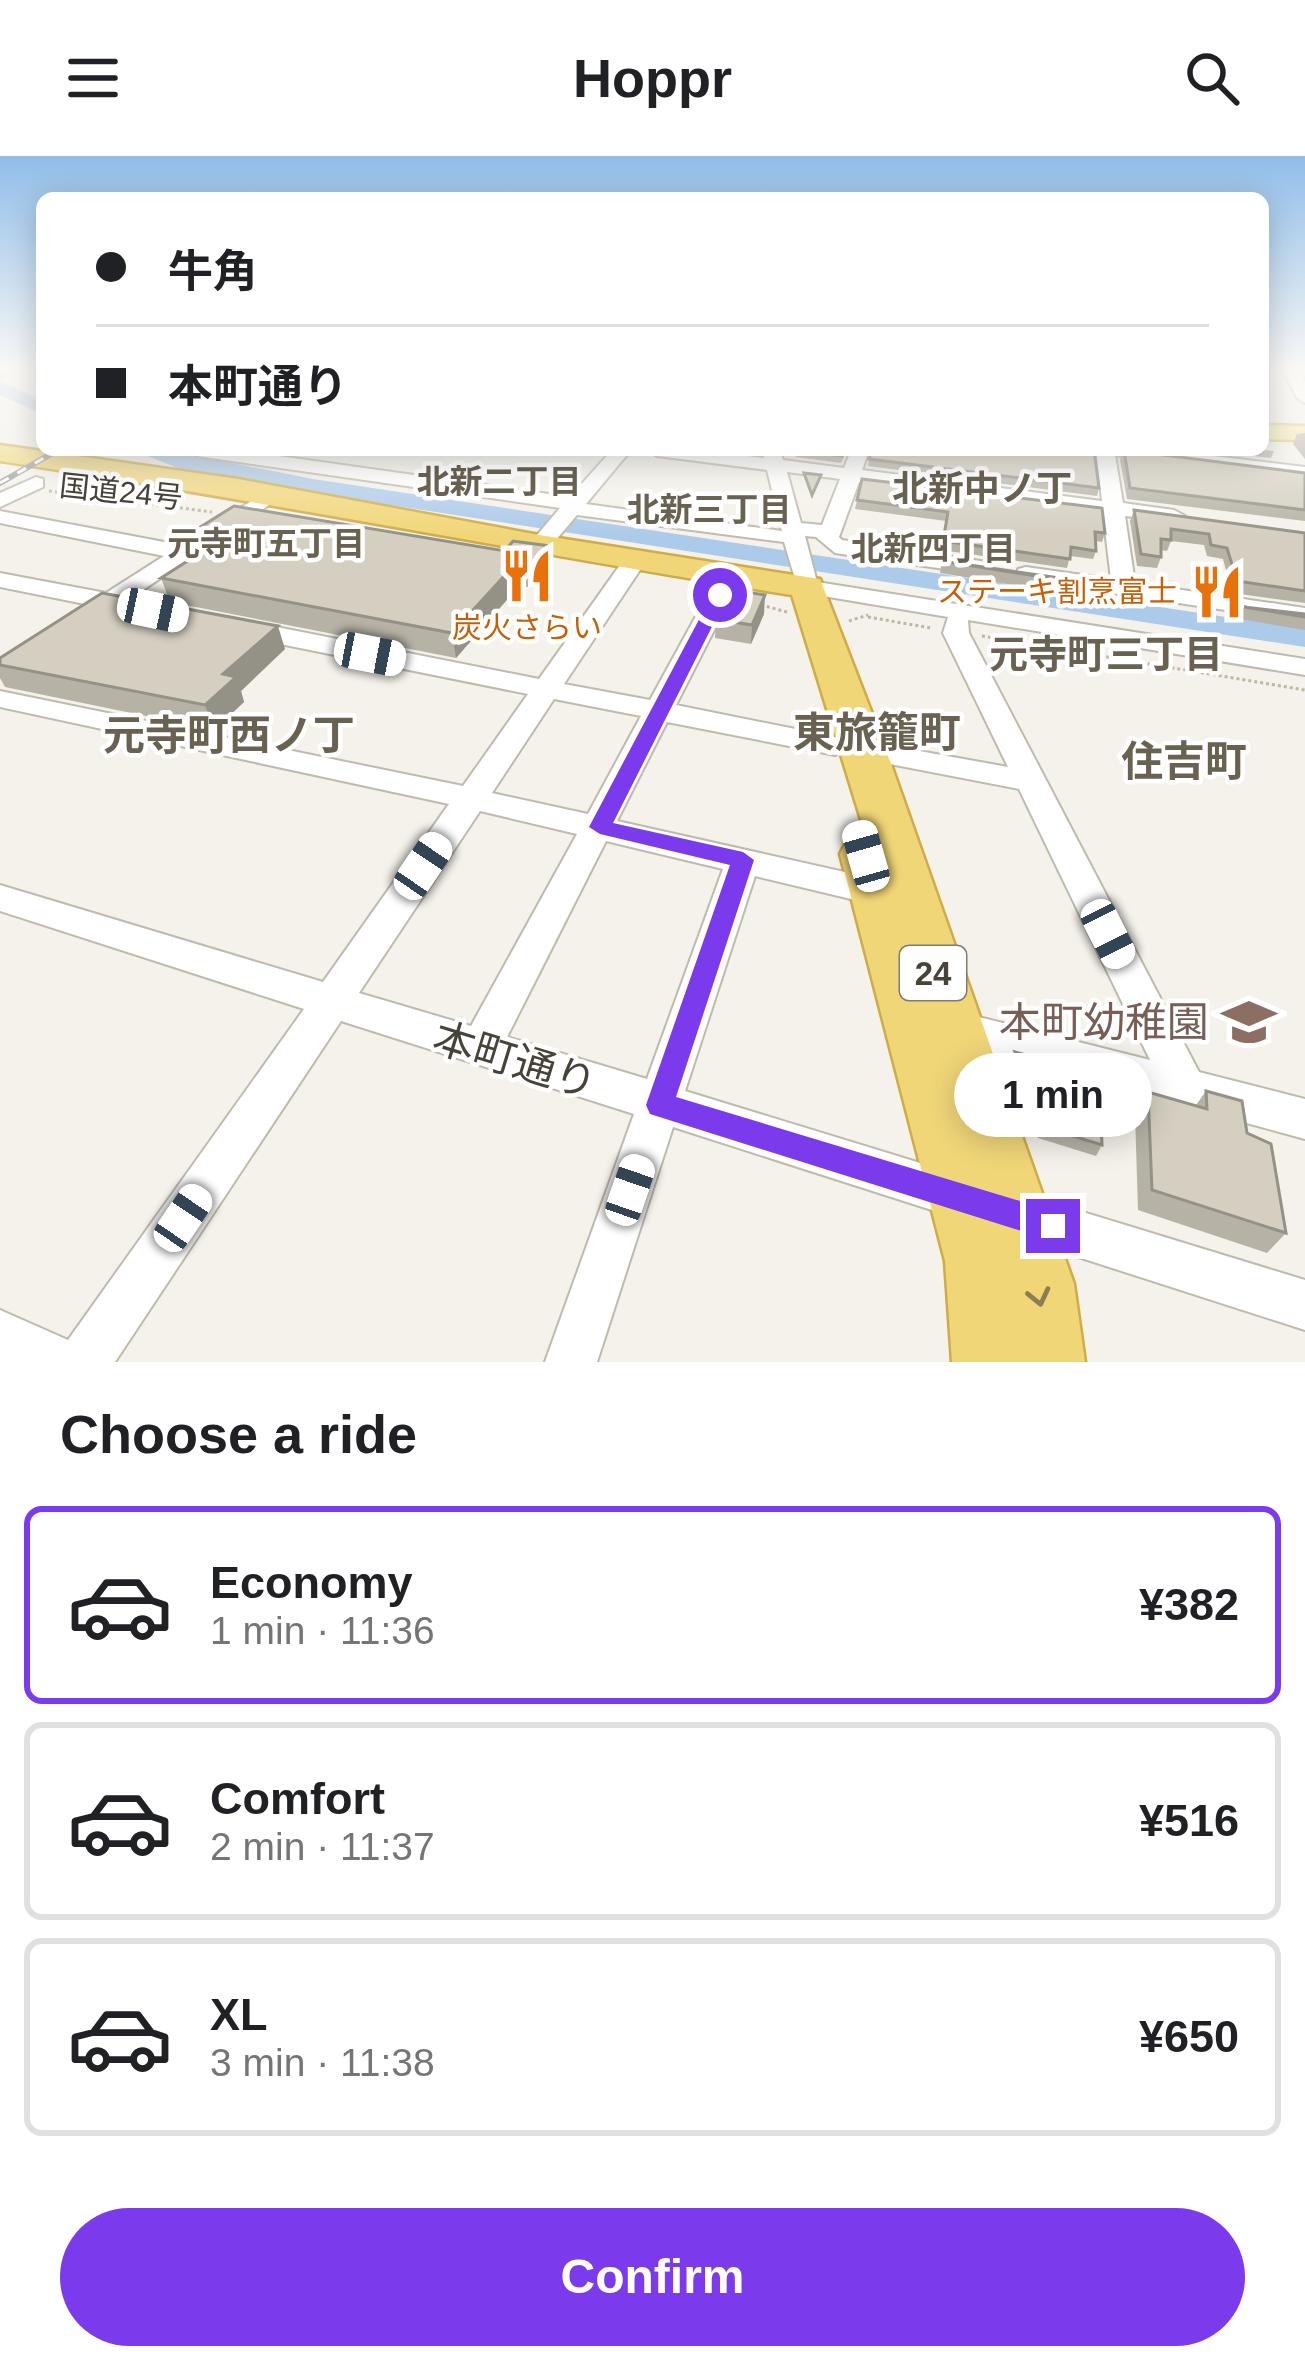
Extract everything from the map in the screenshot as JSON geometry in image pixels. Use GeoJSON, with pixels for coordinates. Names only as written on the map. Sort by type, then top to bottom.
{"type":"FeatureCollection","features":[{"type":"Feature","properties":{"kind":"highway","name":"国道24号"},"geometry":{"type":"LineString","coordinates":[[0,456],[158,494],[556,526],[628,570],[725,585],[807,579]]}},
{"type":"Feature","properties":{"kind":"highway"},"geometry":{"type":"LineString","coordinates":[[0,456],[257,505]]}},
{"type":"Feature","properties":{"kind":"highway","name":"国道24号"},"geometry":{"type":"LineString","coordinates":[[33,467],[257,505],[556,526],[807,579]]}},
{"type":"Feature","properties":{"kind":"highway","name":"24"},"geometry":{"type":"LineString","coordinates":[[807,579],[850,748],[876,892],[986,1204],[1037,1283],[1046,1362]]}},
{"type":"Feature","properties":{"kind":"highway","name":"24"},"geometry":{"type":"LineString","coordinates":[[850,748],[950,1026],[986,1204],[981,1261],[991,1362]]}},
{"type":"Feature","properties":{"kind":"main road"},"geometry":{"type":"LineString","coordinates":[[1269,431],[1305,433]]}},
{"type":"Feature","properties":{"kind":"street"},"geometry":{"type":"LineString","coordinates":[[225,456],[807,579],[1305,667]]}},
{"type":"Feature","properties":{"kind":"street"},"geometry":{"type":"LineString","coordinates":[[556,526],[617,456]]}},
{"type":"Feature","properties":{"kind":"street"},"geometry":{"type":"LineString","coordinates":[[829,536],[858,456]]}},
{"type":"Feature","properties":{"kind":"street"},"geometry":{"type":"LineString","coordinates":[[1107,456],[1124,588]]}},
{"type":"Feature","properties":{"kind":"street"},"geometry":{"type":"LineString","coordinates":[[1168,456],[1296,471]]}},
{"type":"Feature","properties":{"kind":"street"},"geometry":{"type":"LineString","coordinates":[[1254,456],[1296,471]]}},
{"type":"Feature","properties":{"kind":"street"},"geometry":{"type":"LineString","coordinates":[[765,457],[807,579]]}},
{"type":"Feature","properties":{"kind":"street"},"geometry":{"type":"LineString","coordinates":[[765,457],[852,475],[1198,520]]}},
{"type":"Feature","properties":{"kind":"street"},"geometry":{"type":"LineString","coordinates":[[0,501],[33,467]]}},
{"type":"Feature","properties":{"kind":"street"},"geometry":{"type":"LineString","coordinates":[[73,626],[257,505]]}},
{"type":"Feature","properties":{"kind":"street"},"geometry":{"type":"LineString","coordinates":[[0,517],[185,553]]}},
{"type":"Feature","properties":{"kind":"street"},"geometry":{"type":"LineString","coordinates":[[807,579],[815,530],[829,536],[836,546],[1305,615]]}},
{"type":"Feature","properties":{"kind":"street"},"geometry":{"type":"LineString","coordinates":[[84,1362],[628,570]]}},
{"type":"Feature","properties":{"kind":"street"},"geometry":{"type":"LineString","coordinates":[[807,579],[956,627],[1305,680]]}},
{"type":"Feature","properties":{"kind":"street"},"geometry":{"type":"LineString","coordinates":[[0,580],[155,611]]}},
{"type":"Feature","properties":{"kind":"street"},"geometry":{"type":"LineString","coordinates":[[480,1049],[725,585]]}},
{"type":"Feature","properties":{"kind":"street"},"geometry":{"type":"LineString","coordinates":[[224,625],[1030,781]]}},
{"type":"Feature","properties":{"kind":"street"},"geometry":{"type":"LineString","coordinates":[[956,627],[1185,1088]]}},
{"type":"Feature","properties":{"kind":"street"},"geometry":{"type":"LineString","coordinates":[[0,699],[469,798],[876,892]]}},
{"type":"Feature","properties":{"kind":"street"},"geometry":{"type":"LineString","coordinates":[[571,1362],[743,860]]}},
{"type":"Feature","properties":{"kind":"street","name":"本町通り"},"geometry":{"type":"LineString","coordinates":[[0,898],[1305,1305]]}},
{"type":"Feature","properties":{"kind":"street"},"geometry":{"type":"LineString","coordinates":[[950,1026],[1305,1119]]}},
{"type":"Feature","properties":{"kind":"street"},"geometry":{"type":"LineString","coordinates":[[0,1336],[56,1362]]}},
{"type":"Feature","properties":{"kind":"path"},"geometry":{"type":"LineString","coordinates":[[33,467],[119,497],[257,505]]}},
{"type":"Feature","properties":{"kind":"path"},"geometry":{"type":"LineString","coordinates":[[807,579],[956,627],[1305,690]]}},
{"type":"Feature","properties":{"kind":"building"},"geometry":{"type":"Polygon","coordinates":[[[1095,456],[1099,488],[869,459],[1095,456]]]}},
{"type":"Feature","properties":{"kind":"building"},"geometry":{"type":"Polygon","coordinates":[[[1125,456],[1171,456],[1305,473],[1305,510],[1130,488],[1125,456]]]}},
{"type":"Feature","properties":{"kind":"building"},"geometry":{"type":"Polygon","coordinates":[[[804,473],[821,475],[812,495],[804,473]]]}},
{"type":"Feature","properties":{"kind":"building"},"geometry":{"type":"Polygon","coordinates":[[[862,479],[1102,508],[1105,533],[1095,532],[1096,551],[1071,547],[1070,559],[943,541],[948,512],[857,500],[862,479]]]}},
{"type":"Feature","properties":{"kind":"building"},"geometry":{"type":"Polygon","coordinates":[[[234,506],[505,551],[513,541],[550,546],[537,565],[517,562],[452,633],[161,578],[233,532],[202,526],[234,506]]]}},
{"type":"Feature","properties":{"kind":"building"},"geometry":{"type":"Polygon","coordinates":[[[1134,510],[1305,533],[1305,591],[1237,581],[1227,548],[1211,545],[1209,534],[1171,529],[1171,540],[1161,539],[1161,557],[1141,554],[1134,510]]]}},
{"type":"Feature","properties":{"kind":"building"},"geometry":{"type":"Polygon","coordinates":[[[942,561],[1067,579],[1067,581],[942,561]]]}},
{"type":"Feature","properties":{"kind":"building"},"geometry":{"type":"Polygon","coordinates":[[[731,590],[765,595],[752,625],[716,619],[731,590]]]}},
{"type":"Feature","properties":{"kind":"building"},"geometry":{"type":"Polygon","coordinates":[[[102,593],[278,626],[223,674],[236,677],[205,705],[0,665],[0,658],[102,593]]]}},
{"type":"Feature","properties":{"kind":"building"},"geometry":{"type":"Polygon","coordinates":[[[1244,607],[1305,614],[1305,617],[1244,607]]]}},
{"type":"Feature","properties":{"kind":"building"},"geometry":{"type":"Polygon","coordinates":[[[1015,1052],[1106,1076],[1106,1090],[1100,1089],[1102,1145],[1043,1127],[1034,1113],[1036,1068],[1020,1063],[1015,1052]]]}},
{"type":"Feature","properties":{"kind":"building"},"geometry":{"type":"Polygon","coordinates":[[[1206,1091],[1242,1101],[1247,1133],[1271,1144],[1286,1233],[1152,1190],[1148,1092],[1207,1109],[1206,1091]]]}},
{"type":"Feature","properties":{"kind":"waterway"},"geometry":{"type":"LineString","coordinates":[[162,456],[313,486],[1305,638]]}},
{"type":"Feature","properties":{"kind":"railway"},"geometry":{"type":"LineString","coordinates":[[0,483],[47,456]]}},
{"type":"Feature","properties":{"kind":"place","name":"炭火さらい"},"geometry":{"type":"Point","coordinates":[527,576]}},
{"type":"Feature","properties":{"kind":"place","name":"ステーキ割烹富士"},"geometry":{"type":"Point","coordinates":[1217,592]}},
{"type":"Feature","properties":{"kind":"place","name":"本町幼稚園"},"geometry":{"type":"Point","coordinates":[1249,1022]}},
{"type":"Feature","properties":{"kind":"district","name":"北新二丁目"},"geometry":{"type":"Point","coordinates":[499,481]}},
{"type":"Feature","properties":{"kind":"district","name":"北新中ノ丁"},"geometry":{"type":"Point","coordinates":[982,488]}},
{"type":"Feature","properties":{"kind":"district","name":"北新三丁目"},"geometry":{"type":"Point","coordinates":[709,509]}},
{"type":"Feature","properties":{"kind":"district","name":"元寺町五丁目"},"geometry":{"type":"Point","coordinates":[266,543]}},
{"type":"Feature","properties":{"kind":"district","name":"北新四丁目"},"geometry":{"type":"Point","coordinates":[933,548]}},
{"type":"Feature","properties":{"kind":"district","name":"元寺町三丁目"},"geometry":{"type":"Point","coordinates":[1106,654]}},
{"type":"Feature","properties":{"kind":"district","name":"東旅籠町"},"geometry":{"type":"Point","coordinates":[877,732]}},
{"type":"Feature","properties":{"kind":"district","name":"元寺町西ノ丁"},"geometry":{"type":"Point","coordinates":[229,735]}},
{"type":"Feature","properties":{"kind":"district","name":"住吉町"},"geometry":{"type":"Point","coordinates":[1184,761]}},
{"type":"Feature","properties":{"kind":"route"},"geometry":{"type":"LineString","coordinates":[[720,595],[600,827],[743,860],[660,1105],[1053,1226]]}}]}
